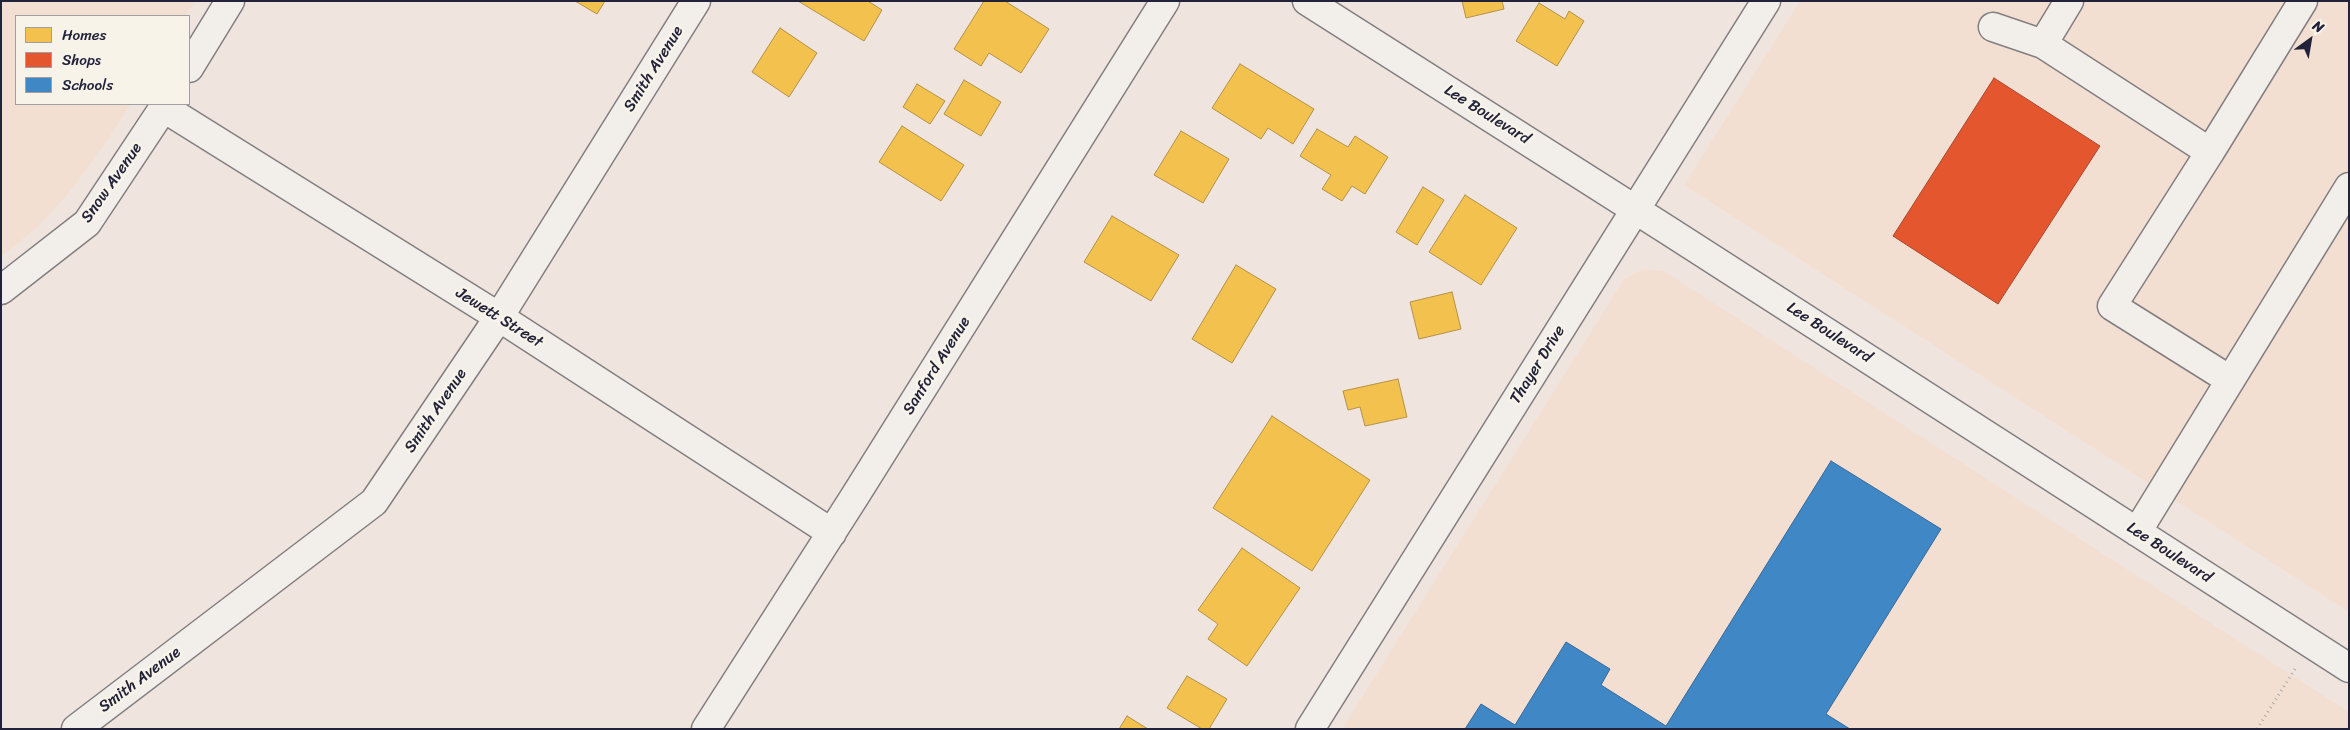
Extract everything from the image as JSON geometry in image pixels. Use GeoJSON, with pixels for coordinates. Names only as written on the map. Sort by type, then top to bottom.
{"type":"FeatureCollection","features":[{"type":"Feature","properties":{"kind":"street"},"geometry":{"type":"LineString","coordinates":[[190,66],[230,1]]}},
{"type":"Feature","properties":{"kind":"street","name":"Smith Avenue"},"geometry":{"type":"LineString","coordinates":[[76,729],[374,502],[499,317],[696,1]]}},
{"type":"Feature","properties":{"kind":"street","name":"Sanford Avenue"},"geometry":{"type":"LineString","coordinates":[[706,729],[832,533],[1165,1]]}},
{"type":"Feature","properties":{"kind":"street","name":"Lee Boulevard"},"geometry":{"type":"LineString","coordinates":[[1307,1],[2349,668]]}},
{"type":"Feature","properties":{"kind":"street","name":"Thayer Drive"},"geometry":{"type":"LineString","coordinates":[[1310,729],[1766,1]]}},
{"type":"Feature","properties":{"kind":"street"},"geometry":{"type":"LineString","coordinates":[[2043,44],[2069,1]]}},
{"type":"Feature","properties":{"kind":"street"},"geometry":{"type":"LineString","coordinates":[[2230,380],[2112,306],[2303,1]]}},
{"type":"Feature","properties":{"kind":"street"},"geometry":{"type":"LineString","coordinates":[[1994,27],[2043,44],[2210,152]]}},
{"type":"Feature","properties":{"kind":"street","name":"Jewett Street"},"geometry":{"type":"LineString","coordinates":[[165,106],[499,317],[832,533]]}},
{"type":"Feature","properties":{"kind":"street","name":"Snow Avenue"},"geometry":{"type":"LineString","coordinates":[[1,290],[87,223],[165,106]]}},
{"type":"Feature","properties":{"kind":"street"},"geometry":{"type":"LineString","coordinates":[[2137,532],[2349,187]]}},
{"type":"Feature","properties":{"kind":"path"},"geometry":{"type":"LineString","coordinates":[[2256,729],[2311,644]]}},
{"type":"Feature","properties":{"kind":"shaded area"},"geometry":{"type":"Polygon","coordinates":[[[1,1],[195,1],[186,15],[15,15],[15,105],[130,105],[73,188],[40,225],[1,257],[1,1]]]}},
{"type":"Feature","properties":{"kind":"shaded area"},"geometry":{"type":"Polygon","coordinates":[[[1800,1],[2349,1],[2349,612],[1684,185],[1800,1]]]}},
{"type":"Feature","properties":{"kind":"shaded area"},"geometry":{"type":"Polygon","coordinates":[[[1643,269],[1664,271],[2349,712],[2349,729],[1342,729],[1624,279],[1643,269]]]}},
{"type":"Feature","properties":{"kind":"building: Homes"},"geometry":{"type":"Polygon","coordinates":[[[575,1],[605,1],[597,14],[575,1]]]}},
{"type":"Feature","properties":{"kind":"building: Homes"},"geometry":{"type":"Polygon","coordinates":[[[798,1],[868,1],[882,10],[864,41],[798,1]]]}},
{"type":"Feature","properties":{"kind":"building: Homes"},"geometry":{"type":"Polygon","coordinates":[[[984,1],[1005,1],[1049,29],[1021,73],[989,53],[981,66],[954,49],[984,1]]]}},
{"type":"Feature","properties":{"kind":"building: Homes"},"geometry":{"type":"Polygon","coordinates":[[[1462,1],[1502,1],[1504,9],[1466,18],[1462,1]]]}},
{"type":"Feature","properties":{"kind":"building: Homes"},"geometry":{"type":"Polygon","coordinates":[[[1539,3],[1565,19],[1569,11],[1584,21],[1557,66],[1516,41],[1539,3]]]}},
{"type":"Feature","properties":{"kind":"building: Homes"},"geometry":{"type":"Polygon","coordinates":[[[780,28],[817,53],[789,97],[752,72],[780,28]]]}},
{"type":"Feature","properties":{"kind":"building: Homes"},"geometry":{"type":"Polygon","coordinates":[[[1240,64],[1314,109],[1293,144],[1268,128],[1261,139],[1212,108],[1240,64]]]}},
{"type":"Feature","properties":{"kind":"building: Homes"},"geometry":{"type":"Polygon","coordinates":[[[964,80],[1001,102],[981,136],[944,114],[964,80]]]}},
{"type":"Feature","properties":{"kind":"building: Homes"},"geometry":{"type":"Polygon","coordinates":[[[917,84],[945,101],[930,124],[903,107],[917,84]]]}},
{"type":"Feature","properties":{"kind":"building: Homes"},"geometry":{"type":"Polygon","coordinates":[[[902,126],[964,165],[941,201],[879,162],[902,126]]]}},
{"type":"Feature","properties":{"kind":"building: Homes"},"geometry":{"type":"Polygon","coordinates":[[[1317,129],[1348,147],[1355,136],[1388,157],[1365,194],[1352,186],[1342,201],[1322,189],[1331,175],[1300,156],[1317,129]]]}},
{"type":"Feature","properties":{"kind":"building: Homes"},"geometry":{"type":"Polygon","coordinates":[[[1181,131],[1229,159],[1203,203],[1154,175],[1181,131]]]}},
{"type":"Feature","properties":{"kind":"building: Homes"},"geometry":{"type":"Polygon","coordinates":[[[1423,187],[1444,200],[1417,245],[1396,232],[1423,187]]]}},
{"type":"Feature","properties":{"kind":"building: Homes"},"geometry":{"type":"Polygon","coordinates":[[[1465,195],[1517,228],[1481,285],[1429,252],[1465,195]]]}},
{"type":"Feature","properties":{"kind":"building: Homes"},"geometry":{"type":"Polygon","coordinates":[[[1112,216],[1179,255],[1151,301],[1084,262],[1112,216]]]}},
{"type":"Feature","properties":{"kind":"building: Homes"},"geometry":{"type":"Polygon","coordinates":[[[1236,265],[1276,289],[1232,363],[1192,339],[1236,265]]]}},
{"type":"Feature","properties":{"kind":"building: Homes"},"geometry":{"type":"Polygon","coordinates":[[[1452,292],[1461,329],[1419,339],[1410,302],[1452,292]]]}},
{"type":"Feature","properties":{"kind":"building: Homes"},"geometry":{"type":"Polygon","coordinates":[[[1398,379],[1407,417],[1365,426],[1360,407],[1348,410],[1343,391],[1398,379]]]}},
{"type":"Feature","properties":{"kind":"building: Homes"},"geometry":{"type":"Polygon","coordinates":[[[1272,416],[1370,480],[1312,571],[1213,508],[1272,416]]]}},
{"type":"Feature","properties":{"kind":"building: Homes"},"geometry":{"type":"Polygon","coordinates":[[[1242,548],[1300,588],[1247,666],[1208,639],[1218,624],[1198,610],[1242,548]]]}},
{"type":"Feature","properties":{"kind":"building: Homes"},"geometry":{"type":"Polygon","coordinates":[[[1187,676],[1227,699],[1209,729],[1202,729],[1167,708],[1187,676]]]}},
{"type":"Feature","properties":{"kind":"building: Homes"},"geometry":{"type":"Polygon","coordinates":[[[1127,716],[1148,729],[1119,729],[1127,716]]]}},
{"type":"Feature","properties":{"kind":"building: Shops"},"geometry":{"type":"Polygon","coordinates":[[[1994,78],[2100,146],[1998,304],[1893,236],[1994,78]]]}},
{"type":"Feature","properties":{"kind":"building: Schools"},"geometry":{"type":"Polygon","coordinates":[[[1831,461],[1941,529],[1826,714],[1850,729],[1465,729],[1481,704],[1515,725],[1566,642],[1610,669],[1601,685],[1666,726],[1831,461]]]}}]}
